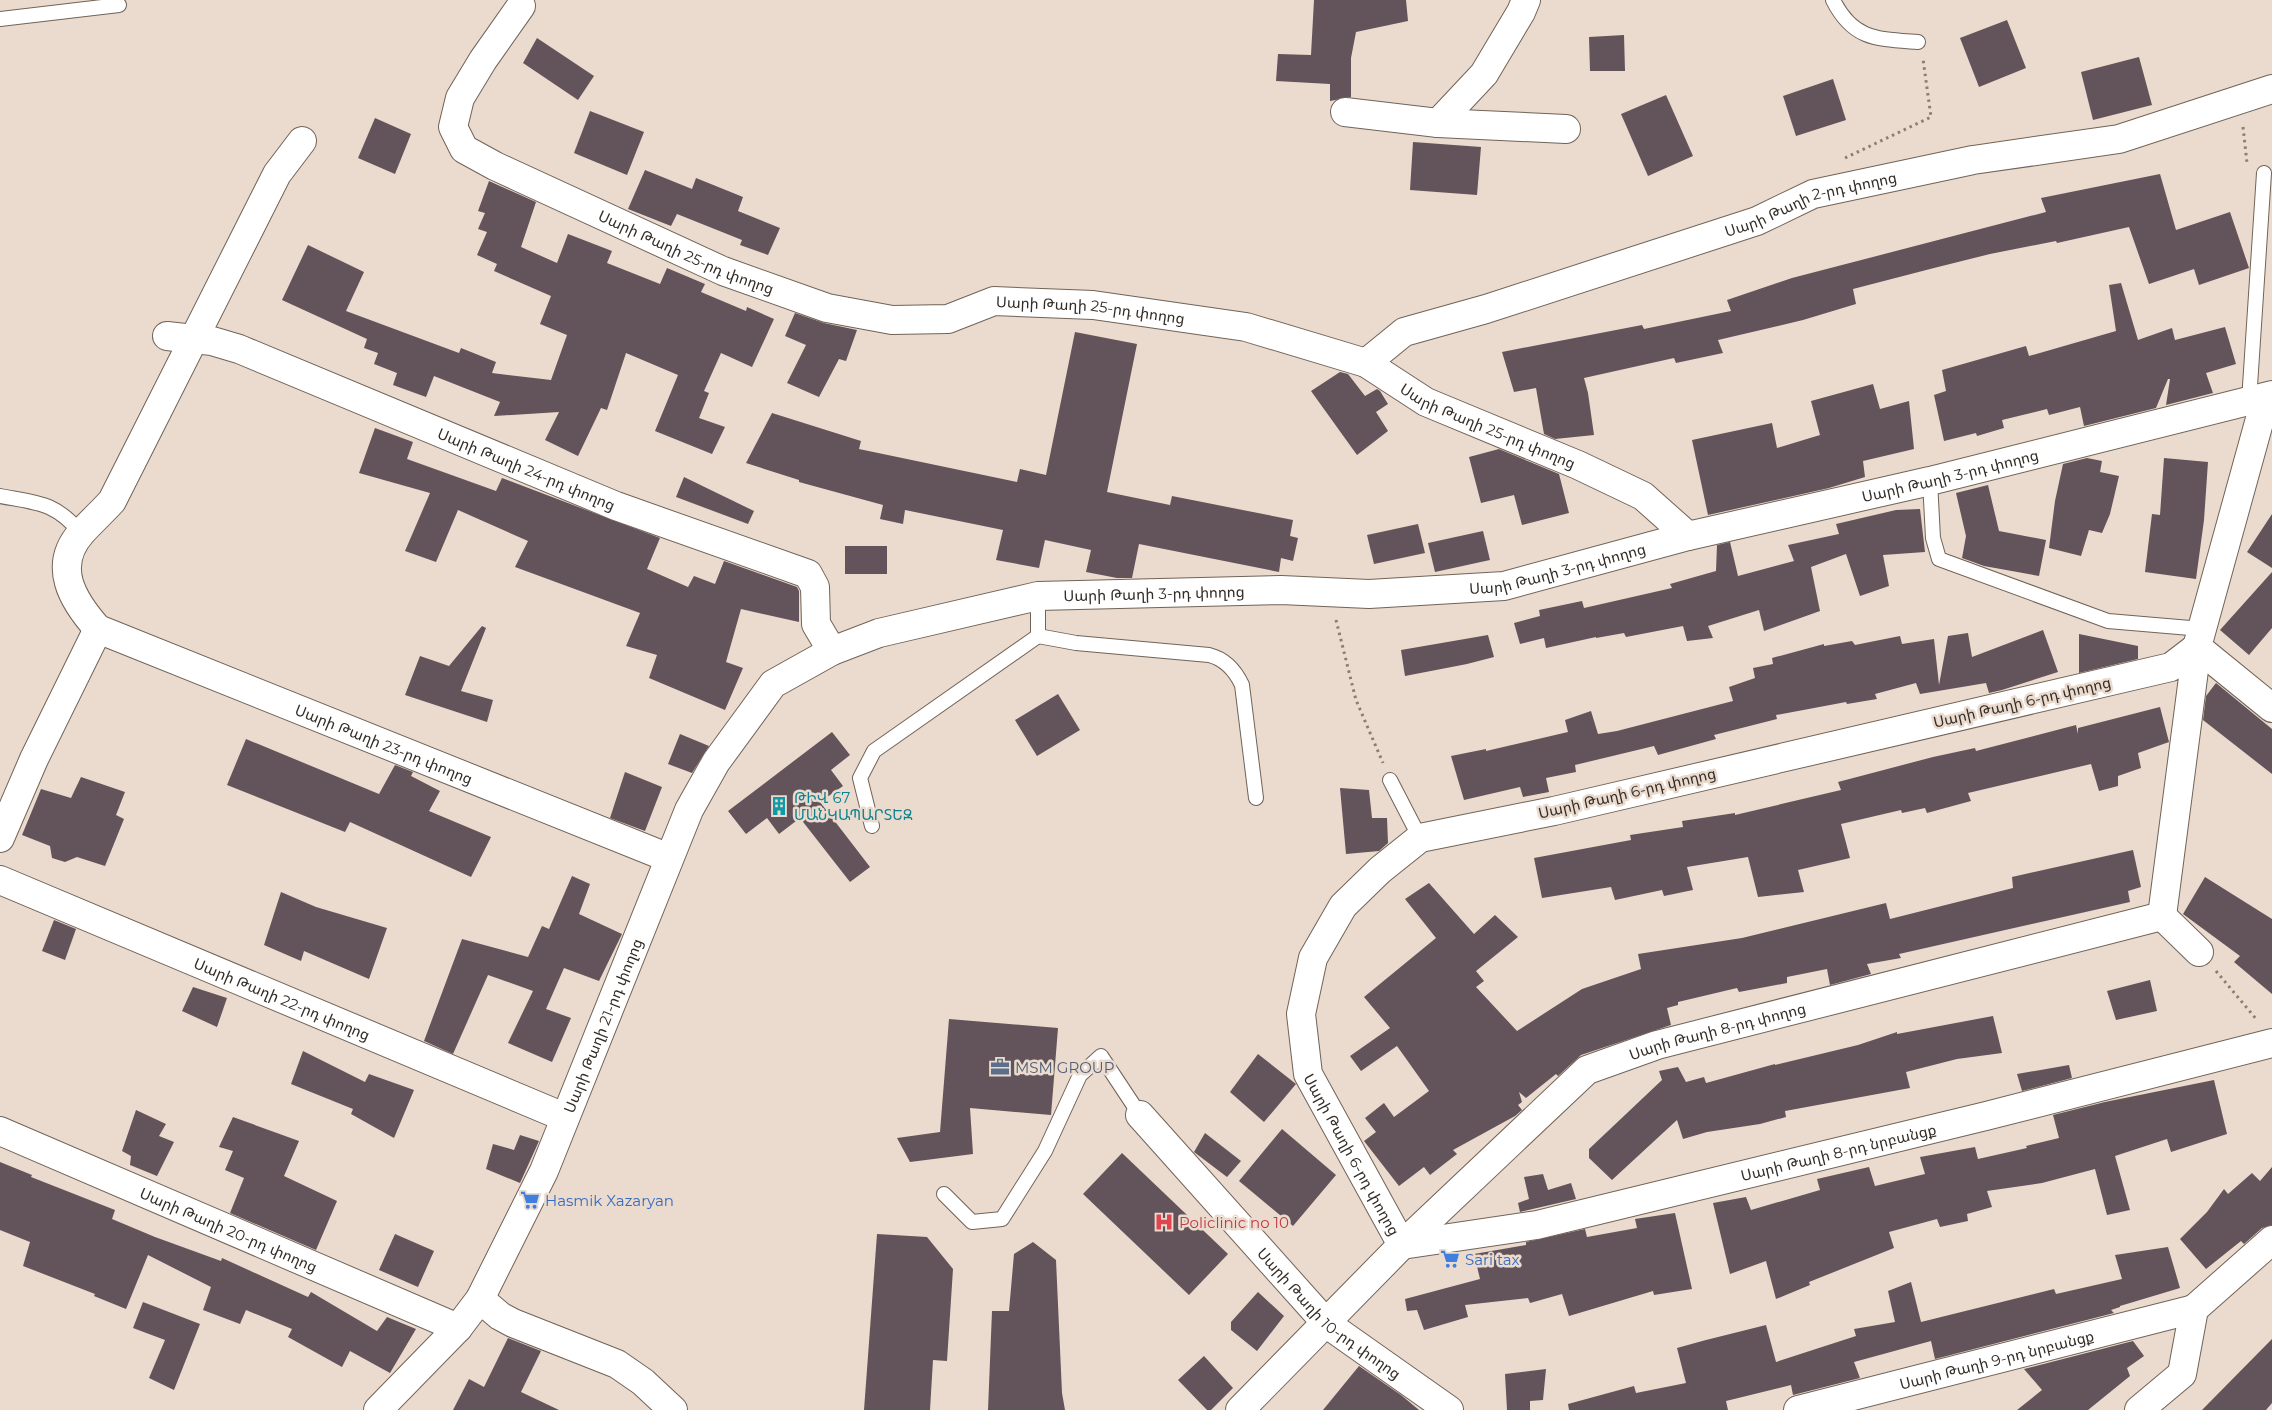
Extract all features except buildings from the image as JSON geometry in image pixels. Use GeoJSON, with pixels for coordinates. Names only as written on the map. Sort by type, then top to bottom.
{"type":"FeatureCollection","features":[{"type":"Feature","properties":{"kind":"street"},"geometry":{"type":"LineString","coordinates":[[1438,123],[1484,74],[1521,12],[1526,0]]}},
{"type":"Feature","properties":{"kind":"street","name":"Սարի Թաղի 25-րդ փողոց"},"geometry":{"type":"LineString","coordinates":[[521,6],[483,60],[460,98],[453,126],[464,149],[566,200],[723,271],[826,308],[892,320],[948,319],[994,300],[1093,305],[1246,327],[1366,363],[1426,402],[1578,465],[1643,496],[1688,536]]}},
{"type":"Feature","properties":{"kind":"street","name":"Սարի Թաղի 2-րդ փողոց"},"geometry":{"type":"LineString","coordinates":[[1366,363],[1404,332],[1486,309],[1757,222],[1813,194],[1973,160],[2119,139],[2272,89]]}},
{"type":"Feature","properties":{"kind":"street"},"geometry":{"type":"LineString","coordinates":[[1344,112],[1438,123],[1566,129]]}},
{"type":"Feature","properties":{"kind":"street"},"geometry":{"type":"LineString","coordinates":[[0,838],[34,759],[98,629],[74,600],[68,582],[67,568],[70,555],[81,533],[112,500],[276,174],[302,141]]}},
{"type":"Feature","properties":{"kind":"street","name":"Սարի Թաղի 24-րդ փողոց"},"geometry":{"type":"LineString","coordinates":[[167,336],[212,341],[248,352],[616,506],[808,574],[814,587],[816,624],[832,651]]}},
{"type":"Feature","properties":{"kind":"street"},"geometry":{"type":"LineString","coordinates":[[2199,952],[2162,916],[2200,638],[2262,398]]}},
{"type":"Feature","properties":{"kind":"street","name":"Սարի Թաղի 3-րդ փողոց"},"geometry":{"type":"LineString","coordinates":[[832,651],[879,633],[1038,596],[1281,590],[1369,594],[1504,586],[1688,536],[1930,482],[2262,398]]}},
{"type":"Feature","properties":{"kind":"street","name":"Սարի Թաղի 23-րդ փողոց"},"geometry":{"type":"LineString","coordinates":[[98,629],[669,858]]}},
{"type":"Feature","properties":{"kind":"street"},"geometry":{"type":"LineString","coordinates":[[2200,638],[2272,708]]}},
{"type":"Feature","properties":{"kind":"street","name":"Սարի Թաղի 6-րդ փողոց"},"geometry":{"type":"LineString","coordinates":[[1402,1245],[1308,1074],[1301,1014],[1313,958],[1343,906],[1380,870],[1420,838],[1554,811],[2171,667],[2200,638]]}},
{"type":"Feature","properties":{"kind":"street","name":"Սարի Թաղի 21-րդ փողոց"},"geometry":{"type":"LineString","coordinates":[[378,1410],[458,1328],[480,1299],[544,1171],[564,1117],[689,810],[716,762],[773,684],[832,651]]}},
{"type":"Feature","properties":{"kind":"street","name":"Սարի Թաղի 22-րդ փողոց"},"geometry":{"type":"LineString","coordinates":[[0,880],[564,1117]]}},
{"type":"Feature","properties":{"kind":"street","name":"Սարի Թաղի 8-րդ փողոց"},"geometry":{"type":"LineString","coordinates":[[1240,1410],[1327,1324],[1402,1245],[1587,1070],[1657,1045],[2162,916]]}},
{"type":"Feature","properties":{"kind":"street","name":"Սարի Թաղի 8-րդ նրբանցք"},"geometry":{"type":"LineString","coordinates":[[1402,1245],[1556,1221],[1948,1126],[2266,1033]]}},
{"type":"Feature","properties":{"kind":"street","name":"Սարի Թաղի 10-րդ փողոց"},"geometry":{"type":"LineString","coordinates":[[1140,1115],[1327,1324],[1449,1410]]}},
{"type":"Feature","properties":{"kind":"street","name":"Սարի Թաղի 20-րդ փողոց"},"geometry":{"type":"LineString","coordinates":[[0,1131],[458,1328]]}},
{"type":"Feature","properties":{"kind":"street"},"geometry":{"type":"LineString","coordinates":[[2140,1410],[2182,1374],[2194,1309],[2272,1240]]}},
{"type":"Feature","properties":{"kind":"street"},"geometry":{"type":"LineString","coordinates":[[480,1299],[500,1316],[513,1323],[617,1364],[643,1382],[673,1410]]}},
{"type":"Feature","properties":{"kind":"street","name":"Սարի Թաղի 9-րդ նրբանցք"},"geometry":{"type":"LineString","coordinates":[[1798,1410],[2194,1309]]}},
{"type":"Feature","properties":{"kind":"lane"},"geometry":{"type":"LineString","coordinates":[[1833,0],[1841,17],[1859,33],[1889,40],[1918,42]]}},
{"type":"Feature","properties":{"kind":"lane"},"geometry":{"type":"LineString","coordinates":[[0,19],[119,4]]}},
{"type":"Feature","properties":{"kind":"lane"},"geometry":{"type":"LineString","coordinates":[[2257,172],[2262,398]]}},
{"type":"Feature","properties":{"kind":"lane"},"geometry":{"type":"LineString","coordinates":[[1930,482],[1933,538],[1938,559],[2108,621],[2200,638]]}},
{"type":"Feature","properties":{"kind":"lane"},"geometry":{"type":"LineString","coordinates":[[0,496],[51,507],[70,519],[81,533]]}},
{"type":"Feature","properties":{"kind":"lane"},"geometry":{"type":"LineString","coordinates":[[1038,596],[1038,636]]}},
{"type":"Feature","properties":{"kind":"lane"},"geometry":{"type":"LineString","coordinates":[[872,826],[860,778],[874,751],[1038,636],[1076,643],[1209,655],[1225,662],[1236,674],[1242,685],[1256,798]]}},
{"type":"Feature","properties":{"kind":"lane"},"geometry":{"type":"LineString","coordinates":[[1390,780],[1420,838]]}},
{"type":"Feature","properties":{"kind":"lane"},"geometry":{"type":"LineString","coordinates":[[944,1194],[972,1222],[1002,1219],[1045,1151],[1080,1075],[1101,1056],[1140,1115]]}},
{"type":"Feature","properties":{"kind":"path"},"geometry":{"type":"LineString","coordinates":[[1839,161],[1931,117],[1925,67],[1918,42]]}},
{"type":"Feature","properties":{"kind":"path"},"geometry":{"type":"LineString","coordinates":[[2241,99],[2244,154],[2257,172]]}},
{"type":"Feature","properties":{"kind":"path"},"geometry":{"type":"LineString","coordinates":[[1336,617],[1356,700],[1390,780]]}},
{"type":"Feature","properties":{"kind":"path"},"geometry":{"type":"LineString","coordinates":[[2199,952],[2266,1033]]}},
{"type":"Feature","properties":{"kind":"place","name":"ԹԻՎ 67 ՄԱՆԿԱՊԱՐՏԵԶ"},"geometry":{"type":"Point","coordinates":[779,806]}},
{"type":"Feature","properties":{"kind":"place","name":"MSM GROUP"},"geometry":{"type":"Point","coordinates":[1000,1067]}},
{"type":"Feature","properties":{"kind":"place","name":"Hasmik Xazaryan"},"geometry":{"type":"Point","coordinates":[530,1200]}},
{"type":"Feature","properties":{"kind":"place","name":"Policlinic no 10"},"geometry":{"type":"Point","coordinates":[1164,1222]}},
{"type":"Feature","properties":{"kind":"place","name":"Sari tax"},"geometry":{"type":"Point","coordinates":[1450,1259]}}]}
